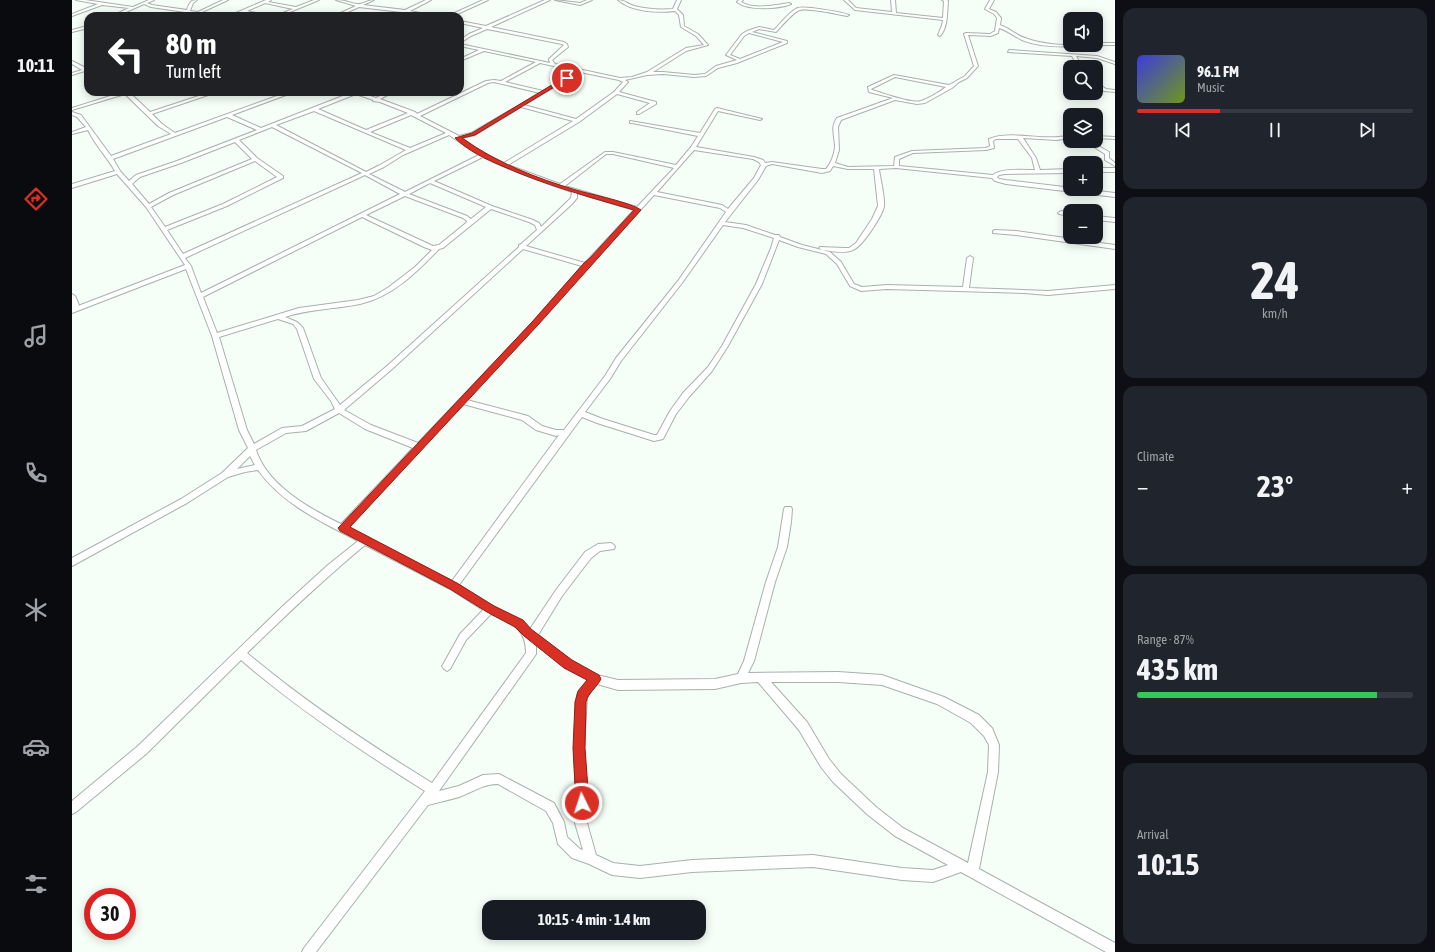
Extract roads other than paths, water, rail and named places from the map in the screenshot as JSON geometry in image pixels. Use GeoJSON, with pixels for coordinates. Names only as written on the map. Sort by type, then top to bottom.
{"type":"FeatureCollection","features":[{"type":"Feature","properties":{"kind":"street"},"geometry":{"type":"LineString","coordinates":[[78,0],[133,8]]}},
{"type":"Feature","properties":{"kind":"street"},"geometry":{"type":"LineString","coordinates":[[124,12],[152,0]]}},
{"type":"Feature","properties":{"kind":"street"},"geometry":{"type":"LineString","coordinates":[[188,11],[191,3],[195,0]]}},
{"type":"Feature","properties":{"kind":"street"},"geometry":{"type":"LineString","coordinates":[[144,3],[151,6],[198,12],[226,0]]}},
{"type":"Feature","properties":{"kind":"street"},"geometry":{"type":"LineString","coordinates":[[243,11],[269,0]]}},
{"type":"Feature","properties":{"kind":"street"},"geometry":{"type":"LineString","coordinates":[[288,12],[317,0]]}},
{"type":"Feature","properties":{"kind":"street"},"geometry":{"type":"LineString","coordinates":[[338,0],[360,6],[408,12]]}},
{"type":"Feature","properties":{"kind":"street"},"geometry":{"type":"LineString","coordinates":[[346,12],[372,0]]}},
{"type":"Feature","properties":{"kind":"street"},"geometry":{"type":"LineString","coordinates":[[402,11],[429,0]]}},
{"type":"Feature","properties":{"kind":"street"},"geometry":{"type":"LineString","coordinates":[[459,12],[486,0]]}},
{"type":"Feature","properties":{"kind":"street"},"geometry":{"type":"LineString","coordinates":[[464,39],[486,27],[548,0]]}},
{"type":"Feature","properties":{"kind":"street"},"geometry":{"type":"LineString","coordinates":[[557,0],[580,4],[590,0]]}},
{"type":"Feature","properties":{"kind":"street"},"geometry":{"type":"LineString","coordinates":[[620,0],[630,6],[660,10],[676,10],[681,15],[683,28],[698,36],[706,45],[685,50],[638,78],[620,80]]}},
{"type":"Feature","properties":{"kind":"street"},"geometry":{"type":"LineString","coordinates":[[676,10],[679,0]]}},
{"type":"Feature","properties":{"kind":"street"},"geometry":{"type":"LineString","coordinates":[[741,0],[739,2],[748,7],[789,4],[792,0]]}},
{"type":"Feature","properties":{"kind":"street"},"geometry":{"type":"LineString","coordinates":[[846,0],[855,9],[944,19]]}},
{"type":"Feature","properties":{"kind":"street"},"geometry":{"type":"LineString","coordinates":[[893,0],[894,13]]}},
{"type":"Feature","properties":{"kind":"street"},"geometry":{"type":"LineString","coordinates":[[940,35],[944,25],[946,1],[944,0]]}},
{"type":"Feature","properties":{"kind":"street"},"geometry":{"type":"LineString","coordinates":[[453,586],[608,377],[618,360],[680,282],[729,212],[756,179],[764,165],[772,163],[826,171],[832,164],[838,145],[835,127],[836,121],[887,101],[899,100],[921,102],[951,87],[966,77],[976,66],[966,34],[994,34],[997,32],[999,18],[988,9],[992,0]]}},
{"type":"Feature","properties":{"kind":"street"},"geometry":{"type":"LineString","coordinates":[[264,2],[296,9]]}},
{"type":"Feature","properties":{"kind":"street"},"geometry":{"type":"LineString","coordinates":[[72,15],[102,3]]}},
{"type":"Feature","properties":{"kind":"street"},"geometry":{"type":"LineString","coordinates":[[789,4],[795,11]]}},
{"type":"Feature","properties":{"kind":"street"},"geometry":{"type":"LineString","coordinates":[[739,60],[729,56],[728,54],[743,35],[759,28],[775,31],[795,11],[805,9],[847,15]]}},
{"type":"Feature","properties":{"kind":"street"},"geometry":{"type":"LineString","coordinates":[[243,11],[248,12]]}},
{"type":"Feature","properties":{"kind":"street"},"geometry":{"type":"LineString","coordinates":[[464,23],[556,41],[566,45],[552,62]]}},
{"type":"Feature","properties":{"kind":"street"},"geometry":{"type":"LineString","coordinates":[[998,26],[1006,28],[1013,34],[1027,41],[1063,45]]}},
{"type":"Feature","properties":{"kind":"street"},"geometry":{"type":"LineString","coordinates":[[72,31],[84,28]]}},
{"type":"Feature","properties":{"kind":"street"},"geometry":{"type":"LineString","coordinates":[[647,74],[668,73],[700,76],[708,74],[717,67],[786,42],[748,32]]}},
{"type":"Feature","properties":{"kind":"street"},"geometry":{"type":"LineString","coordinates":[[1103,44],[1115,44]]}},
{"type":"Feature","properties":{"kind":"street"},"geometry":{"type":"LineString","coordinates":[[464,46],[540,62],[552,62],[578,71],[620,80],[626,83],[577,121],[505,165]]}},
{"type":"Feature","properties":{"kind":"street"},"geometry":{"type":"LineString","coordinates":[[464,58],[483,50]]}},
{"type":"Feature","properties":{"kind":"street"},"geometry":{"type":"LineString","coordinates":[[1009,51],[1097,57],[1115,62]]}},
{"type":"Feature","properties":{"kind":"street"},"geometry":{"type":"LineString","coordinates":[[1073,55],[1076,60]]}},
{"type":"Feature","properties":{"kind":"street"},"geometry":{"type":"LineString","coordinates":[[72,62],[84,68]]}},
{"type":"Feature","properties":{"kind":"street"},"geometry":{"type":"LineString","coordinates":[[501,83],[540,62]]}},
{"type":"Feature","properties":{"kind":"street"},"geometry":{"type":"LineString","coordinates":[[72,74],[84,71]]}},
{"type":"Feature","properties":{"kind":"street"},"geometry":{"type":"LineString","coordinates":[[458,138],[473,134],[578,71]]}},
{"type":"Feature","properties":{"kind":"street"},"geometry":{"type":"LineString","coordinates":[[899,100],[870,91],[869,88],[894,76],[951,87]]}},
{"type":"Feature","properties":{"kind":"street"},"geometry":{"type":"LineString","coordinates":[[464,93],[487,82],[501,83],[544,92]]}},
{"type":"Feature","properties":{"kind":"street"},"geometry":{"type":"LineString","coordinates":[[1103,88],[1115,91]]}},
{"type":"Feature","properties":{"kind":"street"},"geometry":{"type":"LineString","coordinates":[[616,92],[654,103],[639,113]]}},
{"type":"Feature","properties":{"kind":"street"},"geometry":{"type":"LineString","coordinates":[[115,96],[74,110],[90,128],[93,136],[110,158],[118,172],[148,206],[188,266],[215,336],[243,430],[255,459],[278,489],[322,518],[453,586],[490,609],[519,624],[568,664],[595,679],[618,685],[715,684],[741,678],[838,677],[882,680],[940,700],[975,719],[988,732],[994,744],[993,772],[967,869]]}},
{"type":"Feature","properties":{"kind":"street"},"geometry":{"type":"LineString","coordinates":[[131,96],[160,125],[175,135]]}},
{"type":"Feature","properties":{"kind":"street"},"geometry":{"type":"LineString","coordinates":[[149,114],[203,96]]}},
{"type":"Feature","properties":{"kind":"street"},"geometry":{"type":"LineString","coordinates":[[110,158],[282,96]]}},
{"type":"Feature","properties":{"kind":"street"},"geometry":{"type":"LineString","coordinates":[[129,184],[138,176],[179,162],[346,96]]}},
{"type":"Feature","properties":{"kind":"street"},"geometry":{"type":"LineString","coordinates":[[366,96],[415,115],[458,138],[482,155],[525,174],[560,187],[638,210]]}},
{"type":"Feature","properties":{"kind":"street"},"geometry":{"type":"LineString","coordinates":[[375,100],[383,96]]}},
{"type":"Feature","properties":{"kind":"street"},"geometry":{"type":"LineString","coordinates":[[366,132],[378,126],[415,115],[456,96]]}},
{"type":"Feature","properties":{"kind":"street"},"geometry":{"type":"LineString","coordinates":[[520,106],[577,121]]}},
{"type":"Feature","properties":{"kind":"street"},"geometry":{"type":"LineString","coordinates":[[314,109],[411,150]]}},
{"type":"Feature","properties":{"kind":"street"},"geometry":{"type":"LineString","coordinates":[[343,528],[535,323],[586,265],[593,260],[654,193],[693,148],[717,109],[760,119]]}},
{"type":"Feature","properties":{"kind":"street"},"geometry":{"type":"LineString","coordinates":[[229,116],[260,129]]}},
{"type":"Feature","properties":{"kind":"street"},"geometry":{"type":"LineString","coordinates":[[632,122],[701,135]]}},
{"type":"Feature","properties":{"kind":"street"},"geometry":{"type":"LineString","coordinates":[[272,125],[405,194],[469,219],[469,224]]}},
{"type":"Feature","properties":{"kind":"street"},"geometry":{"type":"LineString","coordinates":[[72,133],[90,128]]}},
{"type":"Feature","properties":{"kind":"street"},"geometry":{"type":"LineString","coordinates":[[182,257],[382,166],[401,154],[449,134]]}},
{"type":"Feature","properties":{"kind":"street"},"geometry":{"type":"LineString","coordinates":[[1019,137],[1036,160],[1038,166],[1037,172]]}},
{"type":"Feature","properties":{"kind":"street"},"geometry":{"type":"LineString","coordinates":[[896,168],[897,158],[907,153],[986,149],[993,146],[992,139],[1019,137],[1057,140],[1063,139]]}},
{"type":"Feature","properties":{"kind":"street"},"geometry":{"type":"LineString","coordinates":[[1103,137],[1115,138]]}},
{"type":"Feature","properties":{"kind":"street"},"geometry":{"type":"LineString","coordinates":[[163,230],[218,208],[281,177],[255,160],[235,139]]}},
{"type":"Feature","properties":{"kind":"street"},"geometry":{"type":"LineString","coordinates":[[693,148],[754,158],[761,161],[764,165]]}},
{"type":"Feature","properties":{"kind":"street"},"geometry":{"type":"LineString","coordinates":[[1099,148],[1107,153],[1107,159],[1115,164]]}},
{"type":"Feature","properties":{"kind":"street"},"geometry":{"type":"LineString","coordinates":[[560,187],[605,153],[612,153],[677,167]]}},
{"type":"Feature","properties":{"kind":"street"},"geometry":{"type":"LineString","coordinates":[[200,296],[482,155]]}},
{"type":"Feature","properties":{"kind":"street"},"geometry":{"type":"LineString","coordinates":[[148,206],[171,194],[255,160]]}},
{"type":"Feature","properties":{"kind":"street"},"geometry":{"type":"LineString","coordinates":[[832,164],[848,168],[896,168],[994,177],[997,180],[1006,182],[1115,195]]}},
{"type":"Feature","properties":{"kind":"street"},"geometry":{"type":"LineString","coordinates":[[809,248],[844,250],[851,249],[858,244],[875,219],[881,206],[876,167]]}},
{"type":"Feature","properties":{"kind":"street"},"geometry":{"type":"LineString","coordinates":[[1103,170],[1115,170]]}},
{"type":"Feature","properties":{"kind":"street"},"geometry":{"type":"LineString","coordinates":[[994,177],[997,174],[1005,172],[1063,171]]}},
{"type":"Feature","properties":{"kind":"street"},"geometry":{"type":"LineString","coordinates":[[72,186],[118,172]]}},
{"type":"Feature","properties":{"kind":"street"},"geometry":{"type":"LineString","coordinates":[[430,181],[490,207],[531,221],[537,224],[539,230]]}},
{"type":"Feature","properties":{"kind":"street"},"geometry":{"type":"LineString","coordinates":[[72,562],[184,501],[225,475],[252,449],[276,434],[285,430],[303,429],[339,410],[394,363],[570,203],[574,198],[575,191]]}},
{"type":"Feature","properties":{"kind":"street"},"geometry":{"type":"LineString","coordinates":[[654,193],[722,207],[734,206]]}},
{"type":"Feature","properties":{"kind":"street"},"geometry":{"type":"LineString","coordinates":[[215,336],[299,310],[359,302],[376,297],[391,288],[417,268],[437,248],[441,247],[490,207]]}},
{"type":"Feature","properties":{"kind":"street"},"geometry":{"type":"LineString","coordinates":[[722,207],[729,212]]}},
{"type":"Feature","properties":{"kind":"street"},"geometry":{"type":"LineString","coordinates":[[362,215],[419,243],[437,248]]}},
{"type":"Feature","properties":{"kind":"street"},"geometry":{"type":"LineString","coordinates":[[1103,219],[1115,220]]}},
{"type":"Feature","properties":{"kind":"street"},"geometry":{"type":"LineString","coordinates":[[721,223],[744,226],[828,253],[845,272],[852,284],[861,289],[887,287],[1048,293],[1115,287]]}},
{"type":"Feature","properties":{"kind":"street"},"geometry":{"type":"LineString","coordinates":[[995,232],[1115,247]]}},
{"type":"Feature","properties":{"kind":"street"},"geometry":{"type":"LineString","coordinates":[[580,413],[654,438],[660,437],[673,413],[686,395],[710,369],[725,346],[759,284],[774,248],[777,236]]}},
{"type":"Feature","properties":{"kind":"street"},"geometry":{"type":"LineString","coordinates":[[521,246],[586,265]]}},
{"type":"Feature","properties":{"kind":"street"},"geometry":{"type":"LineString","coordinates":[[966,289],[970,258]]}},
{"type":"Feature","properties":{"kind":"street"},"geometry":{"type":"LineString","coordinates":[[72,311],[188,266]]}},
{"type":"Feature","properties":{"kind":"street"},"geometry":{"type":"LineString","coordinates":[[72,296],[76,305],[72,311]]}},
{"type":"Feature","properties":{"kind":"street"},"geometry":{"type":"LineString","coordinates":[[75,303],[86,305]]}},
{"type":"Feature","properties":{"kind":"street"},"geometry":{"type":"LineString","coordinates":[[280,317],[295,323],[300,328],[318,379],[334,400],[339,410],[368,427],[419,447]]}},
{"type":"Feature","properties":{"kind":"street"},"geometry":{"type":"LineString","coordinates":[[462,401],[525,418],[539,428],[556,433],[566,432]]}},
{"type":"Feature","properties":{"kind":"street"},"geometry":{"type":"LineString","coordinates":[[225,475],[245,469],[260,467]]}},
{"type":"Feature","properties":{"kind":"street"},"geometry":{"type":"LineString","coordinates":[[741,678],[749,661],[768,596],[769,586],[784,542],[788,509]]}},
{"type":"Feature","properties":{"kind":"street"},"geometry":{"type":"LineString","coordinates":[[72,808],[142,750],[309,588],[365,540]]}},
{"type":"Feature","properties":{"kind":"street"},"geometry":{"type":"LineString","coordinates":[[308,952],[426,800],[531,654],[530,634],[559,593],[588,555],[598,548],[611,547]]}},
{"type":"Feature","properties":{"kind":"street"},"geometry":{"type":"LineString","coordinates":[[447,666],[462,637],[490,609]]}},
{"type":"Feature","properties":{"kind":"street"},"geometry":{"type":"LineString","coordinates":[[241,654],[308,707],[350,737],[374,754],[433,790]]}},
{"type":"Feature","properties":{"kind":"street"},"geometry":{"type":"LineString","coordinates":[[761,678],[803,726],[825,763],[837,778],[872,811],[899,832],[1115,950]]}},
{"type":"Feature","properties":{"kind":"street"},"geometry":{"type":"LineString","coordinates":[[591,859],[581,823],[582,803],[579,748],[582,695],[595,679]]}},
{"type":"Feature","properties":{"kind":"street"},"geometry":{"type":"LineString","coordinates":[[426,800],[460,791],[479,781],[490,778],[499,779],[550,807],[558,822],[562,840],[576,854],[612,869],[640,872],[692,866],[813,861],[902,874],[932,876],[967,869]]}}]}
